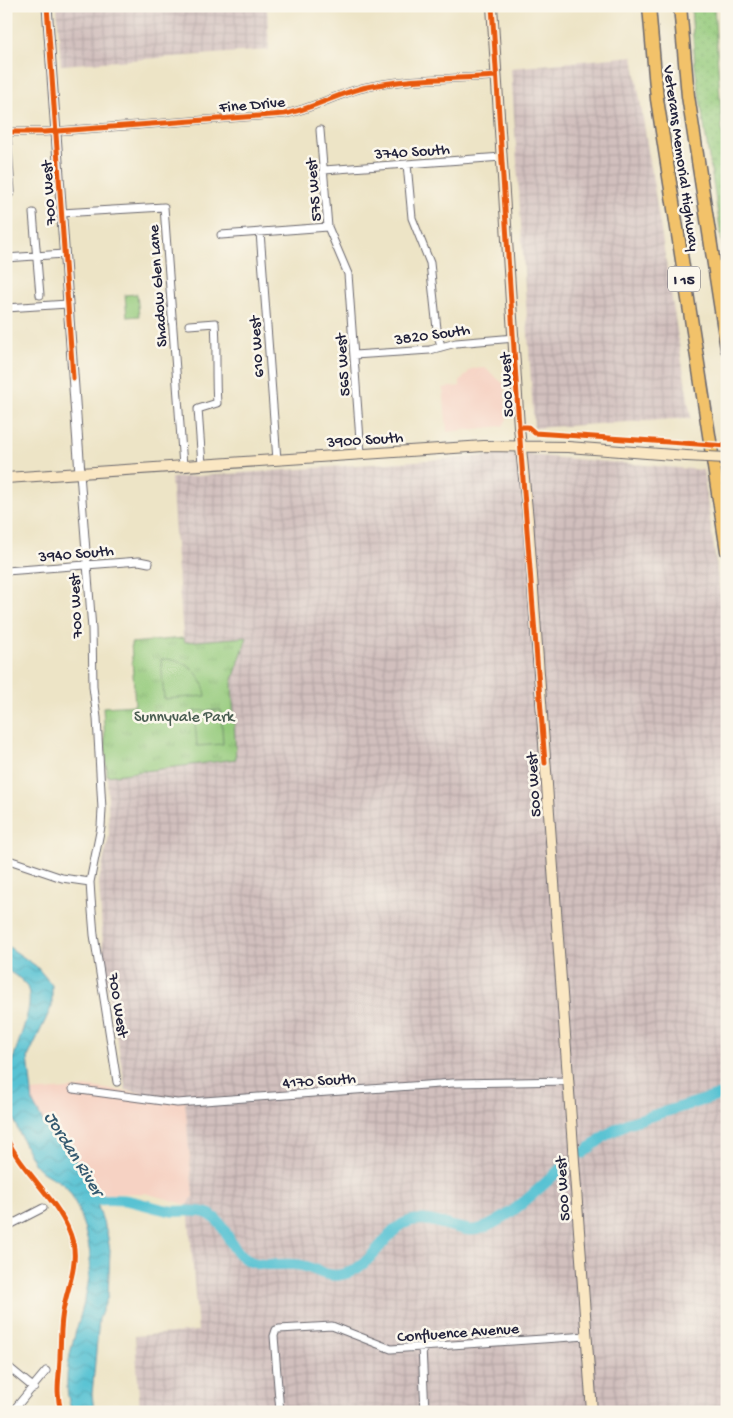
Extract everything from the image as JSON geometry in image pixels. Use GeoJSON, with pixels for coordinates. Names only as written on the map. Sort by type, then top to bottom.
{"type":"FeatureCollection","features":[{"type":"Feature","properties":{"kind":"highway","name":"Veterans Memorial Highway"},"geometry":{"type":"LineString","coordinates":[[649,6],[657,99],[727,551]]}},
{"type":"Feature","properties":{"kind":"highway","name":"Veterans Memorial Highway"},"geometry":{"type":"LineString","coordinates":[[680,6],[688,96],[727,349]]}},
{"type":"Feature","properties":{"kind":"main road","name":"500 West"},"geometry":{"type":"LineString","coordinates":[[492,6],[521,446],[592,1412]]}},
{"type":"Feature","properties":{"kind":"main road","name":"3900 South"},"geometry":{"type":"LineString","coordinates":[[6,478],[361,454],[521,446],[727,458]]}},
{"type":"Feature","properties":{"kind":"street","name":"700 West"},"geometry":{"type":"LineString","coordinates":[[47,6],[87,565],[102,809],[101,827],[90,882],[94,934],[117,1082]]}},
{"type":"Feature","properties":{"kind":"street","name":"Fine Drive"},"geometry":{"type":"LineString","coordinates":[[6,132],[56,131],[284,114],[305,109],[354,90],[379,85],[496,76]]}},
{"type":"Feature","properties":{"kind":"street","name":"575 West"},"geometry":{"type":"LineString","coordinates":[[320,130],[328,227],[348,274]]}},
{"type":"Feature","properties":{"kind":"street"},"geometry":{"type":"LineString","coordinates":[[6,132],[8,197]]}},
{"type":"Feature","properties":{"kind":"street","name":"3740 South"},"geometry":{"type":"LineString","coordinates":[[324,170],[502,157]]}},
{"type":"Feature","properties":{"kind":"street"},"geometry":{"type":"LineString","coordinates":[[407,164],[412,218],[432,271],[437,329],[441,348]]}},
{"type":"Feature","properties":{"kind":"street","name":"Shadow Glen Lane"},"geometry":{"type":"LineString","coordinates":[[61,213],[164,207],[183,466]]}},
{"type":"Feature","properties":{"kind":"street"},"geometry":{"type":"LineString","coordinates":[[33,213],[40,295]]}},
{"type":"Feature","properties":{"kind":"street"},"geometry":{"type":"LineString","coordinates":[[221,235],[328,227]]}},
{"type":"Feature","properties":{"kind":"street","name":"610 West"},"geometry":{"type":"LineString","coordinates":[[260,232],[277,460]]}},
{"type":"Feature","properties":{"kind":"street"},"geometry":{"type":"LineString","coordinates":[[6,258],[64,254]]}},
{"type":"Feature","properties":{"kind":"street","name":"565 West"},"geometry":{"type":"LineString","coordinates":[[348,274],[361,454]]}},
{"type":"Feature","properties":{"kind":"street"},"geometry":{"type":"LineString","coordinates":[[6,308],[68,304]]}},
{"type":"Feature","properties":{"kind":"street"},"geometry":{"type":"LineString","coordinates":[[189,325],[215,323],[218,360],[214,370],[217,403],[198,409],[202,465]]}},
{"type":"Feature","properties":{"kind":"street","name":"3820 South"},"geometry":{"type":"LineString","coordinates":[[354,356],[441,348],[456,343],[515,338]]}},
{"type":"Feature","properties":{"kind":"street","name":"3940 South"},"geometry":{"type":"LineString","coordinates":[[6,571],[139,561],[149,563]]}},
{"type":"Feature","properties":{"kind":"street"},"geometry":{"type":"LineString","coordinates":[[6,859],[62,878],[90,882]]}},
{"type":"Feature","properties":{"kind":"street","name":"4170 South"},"geometry":{"type":"LineString","coordinates":[[73,1089],[177,1103],[453,1083],[568,1081]]}},
{"type":"Feature","properties":{"kind":"street"},"geometry":{"type":"LineString","coordinates":[[6,1227],[43,1208]]}},
{"type":"Feature","properties":{"kind":"street","name":"Confluence Avenue"},"geometry":{"type":"LineString","coordinates":[[280,1412],[276,1330],[282,1328],[332,1326],[384,1348],[587,1336]]}},
{"type":"Feature","properties":{"kind":"street"},"geometry":{"type":"LineString","coordinates":[[422,1347],[425,1412]]}},
{"type":"Feature","properties":{"kind":"street"},"geometry":{"type":"LineString","coordinates":[[6,1365],[34,1388]]}},
{"type":"Feature","properties":{"kind":"street"},"geometry":{"type":"LineString","coordinates":[[12,1412],[34,1388],[46,1371]]}},
{"type":"Feature","properties":{"kind":"shaded area"},"geometry":{"type":"Polygon","coordinates":[[[57,6],[267,6],[269,50],[61,65],[57,6]]]}},
{"type":"Feature","properties":{"kind":"shaded area"},"geometry":{"type":"Polygon","coordinates":[[[633,56],[691,418],[534,428],[511,68],[633,56]]]}},
{"type":"Feature","properties":{"kind":"shaded area"},"geometry":{"type":"Polygon","coordinates":[[[485,368],[504,384],[507,419],[503,426],[447,432],[443,388],[460,386],[460,382],[471,369],[485,368]]]}},
{"type":"Feature","properties":{"kind":"shaded area"},"geometry":{"type":"Polygon","coordinates":[[[515,454],[703,470],[727,642],[727,1412],[140,1412],[135,1336],[198,1331],[188,1205],[193,1196],[185,1099],[126,1090],[104,966],[99,881],[109,836],[107,776],[236,759],[232,683],[246,637],[185,642],[183,638],[171,478],[515,454]]]}},
{"type":"Feature","properties":{"kind":"shaded area"},"geometry":{"type":"Polygon","coordinates":[[[90,1087],[185,1099],[193,1196],[188,1205],[145,1193],[94,1194],[70,1150],[44,1123],[33,1103],[31,1092],[90,1087]]]}},
{"type":"Feature","properties":{"kind":"green space"},"geometry":{"type":"Polygon","coordinates":[[[691,6],[714,6],[727,205],[727,273],[695,67],[691,6]]]}},
{"type":"Feature","properties":{"kind":"green space"},"geometry":{"type":"Polygon","coordinates":[[[137,294],[139,316],[127,317],[125,295],[137,294]]]}},
{"type":"Feature","properties":{"kind":"green space","name":"Sunnyvale Park"},"geometry":{"type":"Polygon","coordinates":[[[247,637],[232,683],[236,759],[107,776],[103,707],[135,705],[131,643],[183,638],[185,642],[247,637]]]}},
{"type":"Feature","properties":{"kind":"green space"},"geometry":{"type":"Polygon","coordinates":[[[161,659],[178,661],[191,668],[201,680],[206,696],[164,699],[161,659]]]}},
{"type":"Feature","properties":{"kind":"green space"},"geometry":{"type":"Polygon","coordinates":[[[221,710],[223,744],[197,746],[194,711],[221,710]]]}},
{"type":"Feature","properties":{"kind":"water"},"geometry":{"type":"Polygon","coordinates":[[[6,945],[36,966],[52,985],[52,1006],[28,1057],[33,1103],[44,1123],[70,1150],[90,1183],[107,1233],[110,1250],[108,1296],[99,1319],[92,1394],[94,1412],[72,1412],[67,1393],[67,1373],[70,1354],[86,1295],[89,1276],[90,1256],[85,1231],[75,1201],[67,1188],[36,1166],[8,1104],[9,1074],[28,1011],[29,998],[25,984],[6,970],[6,945]]]}},
{"type":"Feature","properties":{"kind":"waterway"},"geometry":{"type":"LineString","coordinates":[[583,1153],[606,1135],[628,1123],[727,1093]]}},
{"type":"Feature","properties":{"kind":"waterway","name":"Jordan River"},"geometry":{"type":"LineString","coordinates":[[86,1200],[124,1200],[166,1210],[205,1212],[214,1217],[234,1248],[245,1259],[267,1265],[299,1265],[328,1275],[339,1275],[350,1272],[360,1266],[393,1232],[401,1225],[410,1221],[433,1221],[470,1230],[481,1229],[494,1223],[520,1205],[565,1165]]}},
{"type":"Feature","properties":{"kind":"cycle path"},"geometry":{"type":"LineString","coordinates":[[47,6],[73,378]]}},
{"type":"Feature","properties":{"kind":"cycle path"},"geometry":{"type":"LineString","coordinates":[[492,6],[519,427],[545,763]]}},
{"type":"Feature","properties":{"kind":"cycle path"},"geometry":{"type":"LineString","coordinates":[[6,132],[44,132],[284,114],[305,109],[346,93],[383,84],[415,80],[496,76]]}},
{"type":"Feature","properties":{"kind":"cycle path"},"geometry":{"type":"LineString","coordinates":[[519,427],[528,427],[535,433],[727,446]]}},
{"type":"Feature","properties":{"kind":"cycle path"},"geometry":{"type":"LineString","coordinates":[[6,1137],[22,1164],[61,1214],[73,1243],[72,1275],[61,1324],[58,1389],[61,1412]]}}]}
